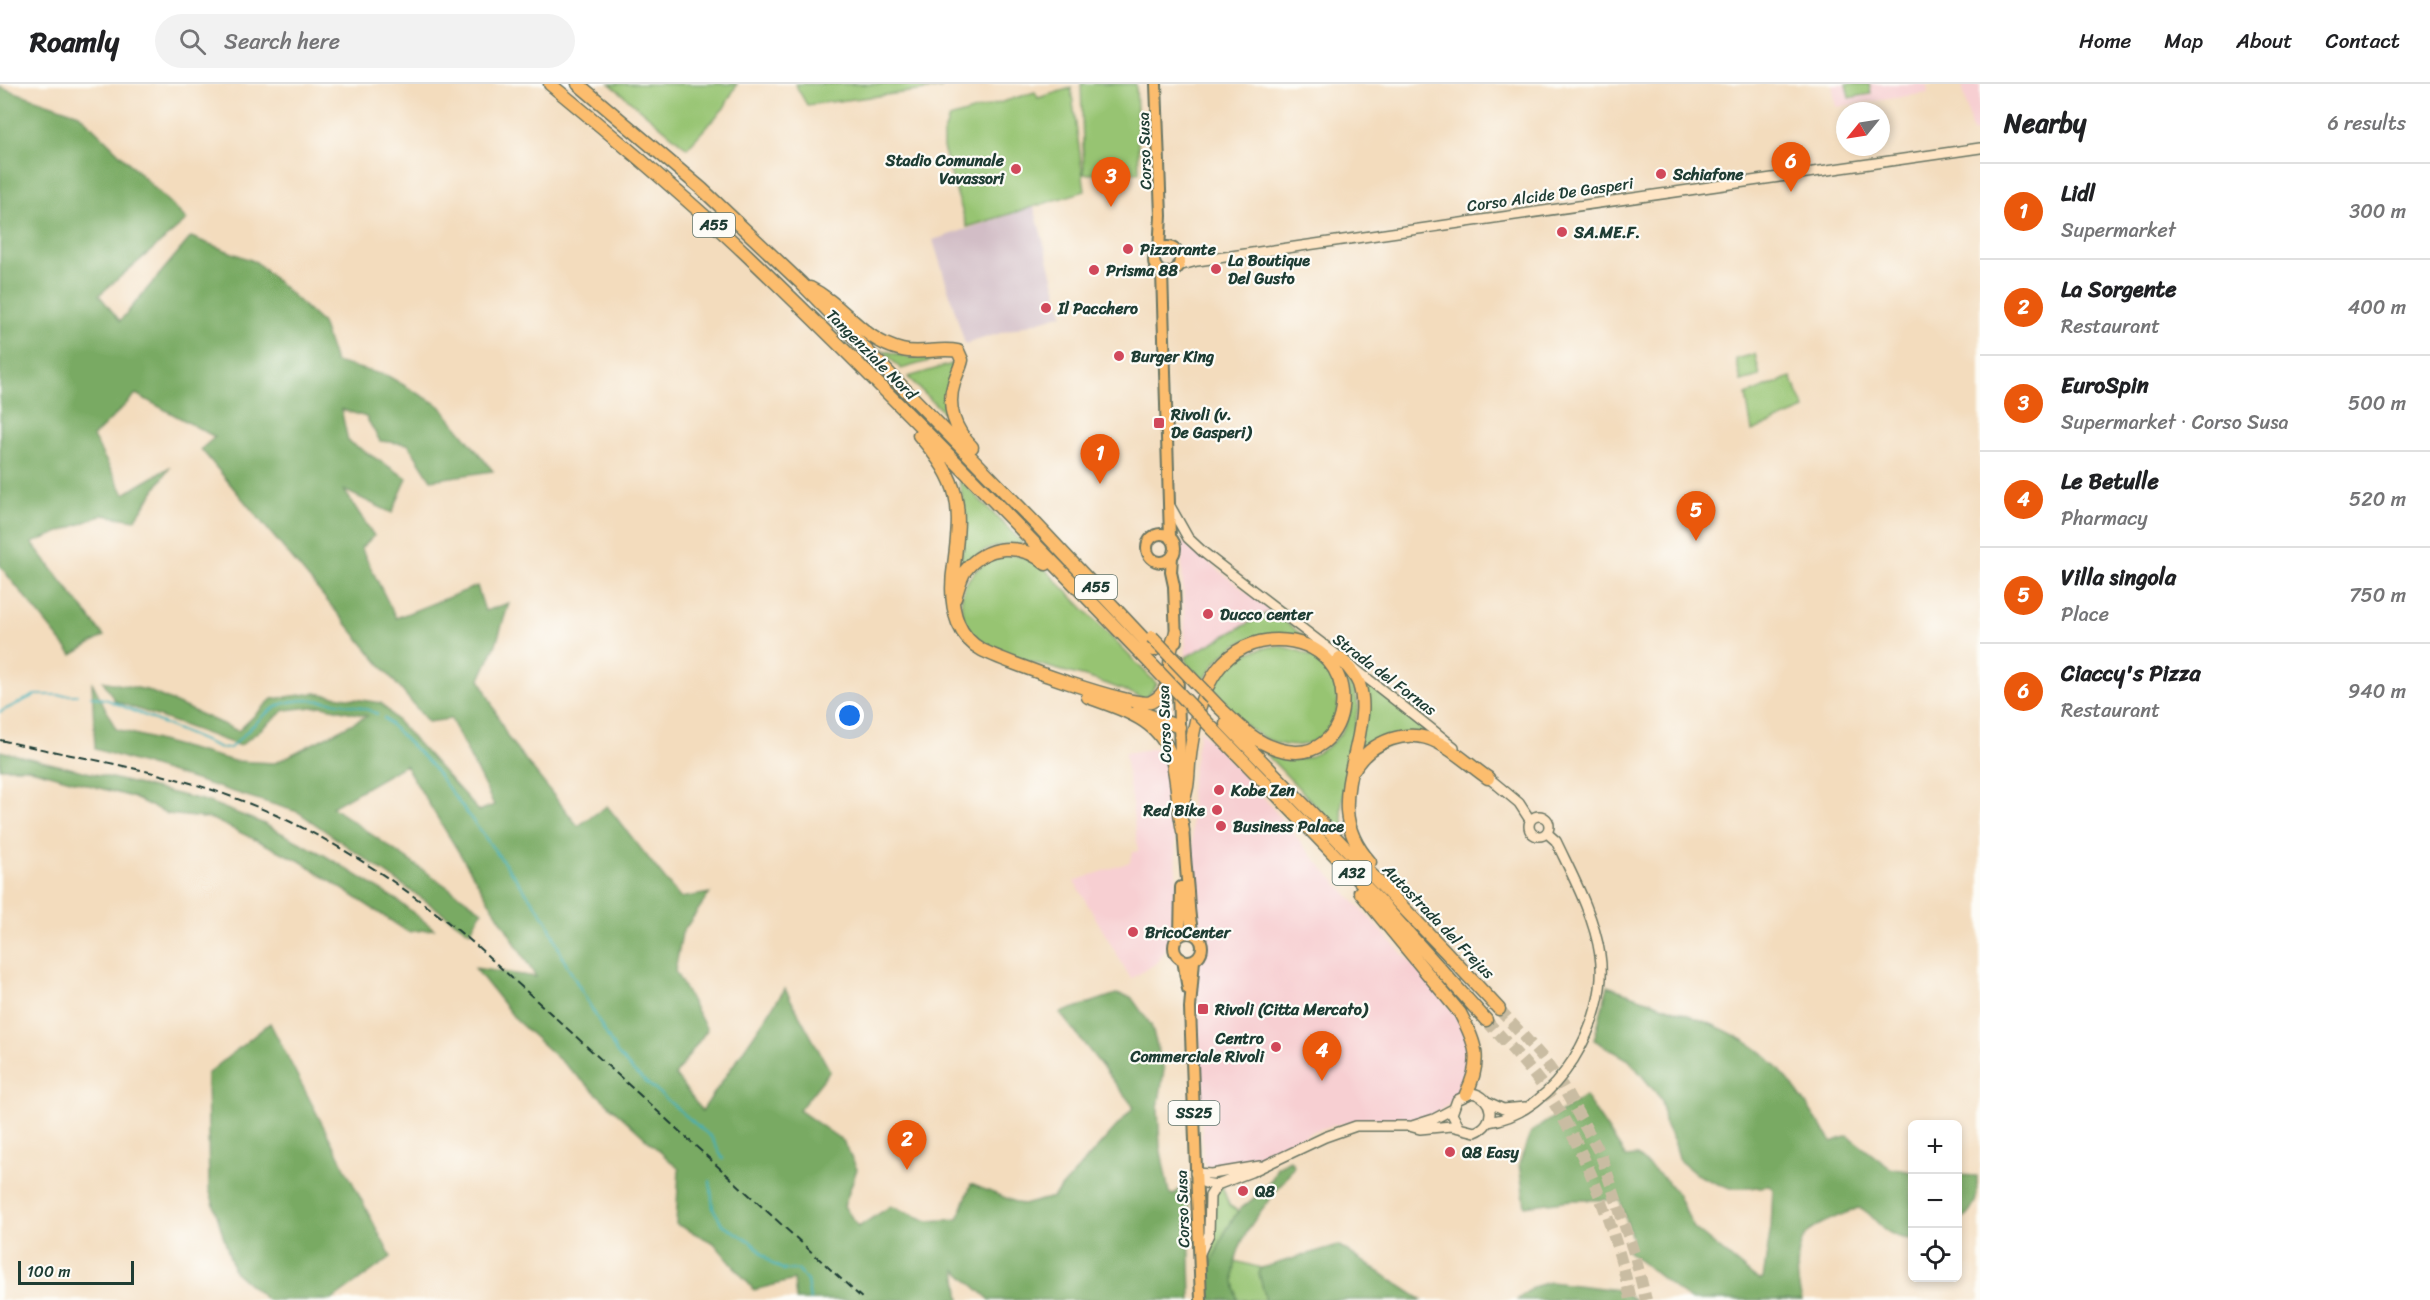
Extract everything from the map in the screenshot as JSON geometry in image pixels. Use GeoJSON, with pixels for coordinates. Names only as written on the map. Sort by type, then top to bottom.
{"type":"FeatureCollection","features":[{"type":"Feature","properties":{"kind":"highway","name":"Tangenziale Nord"},"geometry":{"type":"LineString","coordinates":[[550,84],[707,218],[870,375],[1153,666]]}},
{"type":"Feature","properties":{"kind":"highway","name":"Tangenziale Nord"},"geometry":{"type":"LineString","coordinates":[[578,84],[702,189],[801,283],[1125,618],[1153,643]]}},
{"type":"Feature","properties":{"kind":"highway"},"geometry":{"type":"LineString","coordinates":[[801,283],[825,295],[859,328],[887,345],[915,352],[958,351],[962,360],[950,401],[955,422],[966,441],[1017,493],[1036,524]]}},
{"type":"Feature","properties":{"kind":"highway"},"geometry":{"type":"LineString","coordinates":[[887,393],[907,422],[942,464],[953,484],[959,513],[951,587],[957,621],[972,643],[989,653],[1179,727]]}},
{"type":"Feature","properties":{"kind":"highway"},"geometry":{"type":"LineString","coordinates":[[954,602],[962,578],[972,564],[992,552],[1013,548],[1034,554],[1085,604],[1104,616]]}},
{"type":"Feature","properties":{"kind":"highway"},"geometry":{"type":"LineString","coordinates":[[1088,690],[1137,703],[1151,702],[1164,690],[1169,680],[1171,649],[1176,632]]}},
{"type":"Feature","properties":{"kind":"highway"},"geometry":{"type":"LineString","coordinates":[[1182,804],[1188,790],[1192,747],[1206,689],[1218,669],[1235,653],[1246,646],[1269,640],[1305,645],[1327,661],[1342,684],[1344,698],[1340,722],[1333,733],[1314,748],[1291,752],[1266,744],[1218,711]]}},
{"type":"Feature","properties":{"kind":"highway","name":"Autostrada del Frejus"},"geometry":{"type":"LineString","coordinates":[[1153,643],[1499,1009]]}},
{"type":"Feature","properties":{"kind":"highway"},"geometry":{"type":"LineString","coordinates":[[1340,658],[1354,675],[1363,704],[1350,775],[1346,814],[1356,844],[1430,926],[1444,950]]}},
{"type":"Feature","properties":{"kind":"highway","name":"Autostrada del Frejus"},"geometry":{"type":"LineString","coordinates":[[1153,666],[1425,950],[1486,1020]]}},
{"type":"Feature","properties":{"kind":"highway"},"geometry":{"type":"LineString","coordinates":[[1033,670],[1084,695],[1129,712],[1161,735],[1169,748],[1173,763],[1183,831]]}},
{"type":"Feature","properties":{"kind":"highway"},"geometry":{"type":"LineString","coordinates":[[1350,775],[1373,747],[1392,738],[1414,736],[1437,742],[1488,778]]}},
{"type":"Feature","properties":{"kind":"highway"},"geometry":{"type":"LineString","coordinates":[[1326,846],[1341,871],[1460,1013],[1471,1035],[1477,1065],[1466,1094]]}},
{"type":"Feature","properties":{"kind":"main road","name":"Corso Susa"},"geometry":{"type":"LineString","coordinates":[[1156,84],[1161,216],[1169,250]]}},
{"type":"Feature","properties":{"kind":"main road","name":"SS25"},"geometry":{"type":"LineString","coordinates":[[1169,250],[1154,261],[1156,267],[1170,270]]}},
{"type":"Feature","properties":{"kind":"main road","name":"SS25"},"geometry":{"type":"LineString","coordinates":[[1164,536],[1170,506],[1163,308],[1170,270],[1169,250]]}},
{"type":"Feature","properties":{"kind":"main road","name":"SS25"},"geometry":{"type":"LineString","coordinates":[[1164,536],[1175,549],[1172,557]]}},
{"type":"Feature","properties":{"kind":"main road","name":"SS25"},"geometry":{"type":"LineString","coordinates":[[1164,536],[1151,538],[1148,548],[1152,558],[1171,572]]}},
{"type":"Feature","properties":{"kind":"main road","name":"Corso Susa"},"geometry":{"type":"LineString","coordinates":[[1172,557],[1184,875],[1181,889],[1180,935]]}},
{"type":"Feature","properties":{"kind":"main road"},"geometry":{"type":"LineString","coordinates":[[1160,562],[1172,557]]}},
{"type":"Feature","properties":{"kind":"main road","name":"Corso Susa"},"geometry":{"type":"LineString","coordinates":[[1184,875],[1188,889],[1193,934]]}},
{"type":"Feature","properties":{"kind":"main road","name":"SS25"},"geometry":{"type":"LineString","coordinates":[[1180,935],[1174,947],[1177,955],[1188,960],[1200,955],[1202,947],[1200,939],[1193,934]]}},
{"type":"Feature","properties":{"kind":"main road"},"geometry":{"type":"LineString","coordinates":[[1180,935],[1193,934]]}},
{"type":"Feature","properties":{"kind":"main road","name":"Corso Susa"},"geometry":{"type":"LineString","coordinates":[[1188,960],[1202,1300]]}},
{"type":"Feature","properties":{"kind":"street","name":"Corso Alcide De Gasperi"},"geometry":{"type":"LineString","coordinates":[[1170,270],[1197,261],[1980,148]]}},
{"type":"Feature","properties":{"kind":"street","name":"Corso Alcide De Gasperi"},"geometry":{"type":"LineString","coordinates":[[1169,250],[1197,261]]}},
{"type":"Feature","properties":{"kind":"street","name":"Strada del Fornas"},"geometry":{"type":"LineString","coordinates":[[1170,506],[1194,544],[1385,691],[1519,803],[1530,820],[1536,816],[1546,819],[1549,824],[1547,833],[1556,841],[1593,927],[1600,957],[1601,976],[1592,1021],[1578,1054],[1548,1090],[1525,1107]]}},
{"type":"Feature","properties":{"kind":"street"},"geometry":{"type":"LineString","coordinates":[[1459,1127],[1453,1119],[1453,1109],[1457,1100],[1466,1094],[1478,1094],[1487,1102],[1503,1109],[1525,1107]]}},
{"type":"Feature","properties":{"kind":"street"},"geometry":{"type":"LineString","coordinates":[[1195,1173],[1205,1183],[1217,1185],[1346,1128],[1369,1124],[1410,1126],[1420,1129],[1459,1127],[1475,1132],[1488,1122],[1491,1112],[1487,1102]]}},
{"type":"Feature","properties":{"kind":"street"},"geometry":{"type":"LineString","coordinates":[[1488,1122],[1513,1116],[1525,1107]]}},
{"type":"Feature","properties":{"kind":"street"},"geometry":{"type":"LineString","coordinates":[[1410,1126],[1434,1119],[1453,1109]]}},
{"type":"Feature","properties":{"kind":"street"},"geometry":{"type":"LineString","coordinates":[[1195,1173],[1212,1174],[1253,1165],[1262,1166]]}},
{"type":"Feature","properties":{"kind":"street"},"geometry":{"type":"LineString","coordinates":[[1199,1256],[1209,1234],[1210,1196],[1217,1185]]}},
{"type":"Feature","properties":{"kind":"shaded area"},"geometry":{"type":"Polygon","coordinates":[[[1832,84],[1927,84],[1928,93],[1869,102],[1836,102],[1836,107],[1832,84]]]}},
{"type":"Feature","properties":{"kind":"shaded area"},"geometry":{"type":"Polygon","coordinates":[[[1962,84],[1980,84],[1980,131],[1972,133],[1962,84]]]}},
{"type":"Feature","properties":{"kind":"shaded area"},"geometry":{"type":"Polygon","coordinates":[[[1034,207],[1063,314],[965,344],[933,240],[1034,207]]]}},
{"type":"Feature","properties":{"kind":"shaded area"},"geometry":{"type":"Polygon","coordinates":[[[1181,541],[1271,611],[1186,657],[1181,541]]]}},
{"type":"Feature","properties":{"kind":"shaded area"},"geometry":{"type":"Polygon","coordinates":[[[1200,730],[1257,789],[1312,856],[1412,964],[1453,1012],[1464,1029],[1473,1057],[1464,1088],[1433,1115],[1422,1120],[1406,1122],[1353,1122],[1331,1126],[1314,1131],[1259,1161],[1216,1169],[1206,1166],[1203,1159],[1197,976],[1199,961],[1206,948],[1205,936],[1196,924],[1190,789],[1200,730]]]}},
{"type":"Feature","properties":{"kind":"shaded area"},"geometry":{"type":"Polygon","coordinates":[[[1163,747],[1173,793],[1178,924],[1158,962],[1131,979],[1074,881],[1130,862],[1133,852],[1138,851],[1125,753],[1163,747]]]}},
{"type":"Feature","properties":{"kind":"green space"},"geometry":{"type":"Polygon","coordinates":[[[610,84],[737,84],[724,108],[687,148],[610,84]]]}},
{"type":"Feature","properties":{"kind":"green space"},"geometry":{"type":"Polygon","coordinates":[[[795,84],[942,84],[941,88],[807,105],[795,84]]]}},
{"type":"Feature","properties":{"kind":"green space"},"geometry":{"type":"Polygon","coordinates":[[[1081,84],[1136,84],[1139,172],[1084,174],[1081,84]]]}},
{"type":"Feature","properties":{"kind":"green space"},"geometry":{"type":"Polygon","coordinates":[[[1846,84],[1869,84],[1871,94],[1849,98],[1846,84]]]}},
{"type":"Feature","properties":{"kind":"green space"},"geometry":{"type":"Polygon","coordinates":[[[0,87],[79,114],[187,220],[99,295],[120,321],[191,237],[256,262],[322,323],[335,362],[388,376],[440,406],[493,471],[431,480],[408,444],[380,441],[366,417],[341,409],[348,441],[407,478],[392,513],[344,490],[374,536],[361,548],[396,618],[477,586],[485,611],[509,603],[496,644],[480,679],[508,738],[578,826],[607,806],[680,898],[710,893],[682,933],[675,971],[707,1030],[675,1075],[702,1111],[785,989],[830,1071],[799,1110],[843,1141],[857,1169],[844,1206],[858,1227],[891,1206],[928,1221],[958,1219],[971,1184],[1023,1205],[1053,1197],[1134,1107],[1060,1013],[1116,994],[1131,997],[1151,1025],[1164,1070],[1158,1108],[1160,1146],[1169,1193],[1175,1194],[1188,1181],[1191,1300],[990,1300],[956,1270],[960,1300],[796,1300],[794,1280],[754,1290],[714,1243],[676,1224],[679,1169],[516,1020],[475,968],[536,977],[405,765],[332,807],[482,911],[470,932],[298,812],[95,749],[92,682],[116,729],[234,761],[275,763],[367,716],[322,706],[285,710],[240,746],[115,701],[103,681],[147,690],[238,731],[272,699],[315,693],[381,703],[479,811],[494,805],[451,719],[428,722],[201,449],[215,437],[136,394],[93,437],[124,494],[170,467],[135,520],[103,515],[32,543],[104,636],[72,655],[0,566],[0,87]]]}},
{"type":"Feature","properties":{"kind":"green space","name":"Stadio Comunale Vavassori"},"geometry":{"type":"Polygon","coordinates":[[[1071,88],[1085,191],[967,227],[943,148],[943,135],[949,118],[1035,92],[1038,98],[1071,88]]]}},
{"type":"Feature","properties":{"kind":"green space"},"geometry":{"type":"Polygon","coordinates":[[[882,350],[911,358],[943,357],[901,369],[882,350]]]}},
{"type":"Feature","properties":{"kind":"green space"},"geometry":{"type":"Polygon","coordinates":[[[1755,354],[1760,376],[1741,381],[1736,359],[1755,354]]]}},
{"type":"Feature","properties":{"kind":"green space"},"geometry":{"type":"Polygon","coordinates":[[[959,362],[946,395],[946,415],[908,377],[959,362]]]}},
{"type":"Feature","properties":{"kind":"green space"},"geometry":{"type":"Polygon","coordinates":[[[1791,377],[1805,409],[1752,431],[1746,395],[1791,377]]]}},
{"type":"Feature","properties":{"kind":"green space"},"geometry":{"type":"Polygon","coordinates":[[[961,481],[1024,544],[997,546],[989,549],[960,568],[964,525],[959,482],[961,481]]]}},
{"type":"Feature","properties":{"kind":"green space"},"geometry":{"type":"Polygon","coordinates":[[[1013,555],[1024,557],[1044,568],[1157,684],[1148,696],[1143,698],[1094,680],[1024,660],[983,643],[970,632],[961,606],[965,586],[973,573],[985,564],[1013,555]]]}},
{"type":"Feature","properties":{"kind":"green space"},"geometry":{"type":"Polygon","coordinates":[[[1271,611],[1310,641],[1278,635],[1248,639],[1235,645],[1224,654],[1204,681],[1186,663],[1186,657],[1271,611]]]}},
{"type":"Feature","properties":{"kind":"green space"},"geometry":{"type":"Polygon","coordinates":[[[1277,646],[1309,655],[1329,672],[1337,692],[1336,713],[1327,731],[1310,743],[1287,745],[1259,735],[1240,720],[1212,690],[1223,671],[1238,658],[1256,650],[1277,646]]]}},
{"type":"Feature","properties":{"kind":"green space"},"geometry":{"type":"Polygon","coordinates":[[[1339,664],[1352,684],[1358,707],[1341,809],[1346,837],[1263,751],[1282,758],[1308,757],[1327,747],[1335,739],[1347,721],[1351,704],[1348,686],[1339,664]]]}},
{"type":"Feature","properties":{"kind":"green space"},"geometry":{"type":"Polygon","coordinates":[[[1361,677],[1430,734],[1360,754],[1361,677]]]}},
{"type":"Feature","properties":{"kind":"green space"},"geometry":{"type":"Polygon","coordinates":[[[0,751],[206,801],[262,823],[324,855],[397,900],[434,929],[408,932],[300,861],[212,819],[168,814],[132,797],[27,768],[0,768],[0,751]]]}},
{"type":"Feature","properties":{"kind":"green space"},"geometry":{"type":"Polygon","coordinates":[[[1608,986],[1713,1025],[1752,1046],[1767,1057],[1785,1076],[1832,1142],[1848,1136],[1890,1168],[1908,1171],[1908,1239],[1901,1238],[1885,1230],[1869,1214],[1858,1208],[1820,1224],[1805,1237],[1798,1254],[1797,1264],[1802,1300],[1690,1300],[1627,1251],[1632,1238],[1620,1200],[1572,1200],[1525,1206],[1519,1164],[1531,1132],[1585,1096],[1626,1157],[1637,1156],[1667,1181],[1677,1194],[1694,1228],[1755,1278],[1763,1279],[1771,1227],[1773,1189],[1769,1186],[1731,1188],[1696,1174],[1680,1161],[1675,1144],[1664,1122],[1662,1100],[1629,1060],[1594,1040],[1608,986]]]}},
{"type":"Feature","properties":{"kind":"green space"},"geometry":{"type":"Polygon","coordinates":[[[270,1023],[391,1257],[332,1300],[267,1300],[234,1271],[209,1189],[207,1074],[270,1023]]]}},
{"type":"Feature","properties":{"kind":"green space"},"geometry":{"type":"Polygon","coordinates":[[[1290,1160],[1294,1166],[1257,1216],[1242,1242],[1234,1272],[1237,1300],[1211,1300],[1208,1272],[1224,1234],[1238,1211],[1260,1193],[1272,1179],[1277,1167],[1290,1160]]]}},
{"type":"Feature","properties":{"kind":"green space"},"geometry":{"type":"Polygon","coordinates":[[[1962,1175],[1977,1176],[1975,1203],[1962,1220],[1962,1175]]]}},
{"type":"Feature","properties":{"kind":"green space"},"geometry":{"type":"Polygon","coordinates":[[[1222,1186],[1229,1205],[1238,1211],[1224,1234],[1208,1272],[1212,1246],[1212,1197],[1222,1186]]]}},
{"type":"Feature","properties":{"kind":"green space"},"geometry":{"type":"Polygon","coordinates":[[[1338,1245],[1422,1300],[1266,1300],[1259,1274],[1261,1268],[1338,1245]]]}},
{"type":"Feature","properties":{"kind":"green space"},"geometry":{"type":"Polygon","coordinates":[[[1235,1261],[1261,1268],[1259,1274],[1266,1300],[1237,1300],[1233,1274],[1235,1261]]]}},
{"type":"Feature","properties":{"kind":"green space"},"geometry":{"type":"Polygon","coordinates":[[[1550,1282],[1619,1290],[1636,1300],[1517,1300],[1533,1287],[1550,1282]]]}},
{"type":"Feature","properties":{"kind":"waterway"},"geometry":{"type":"LineString","coordinates":[[0,712],[35,695],[77,695]]}},
{"type":"Feature","properties":{"kind":"waterway"},"geometry":{"type":"LineString","coordinates":[[91,696],[108,700],[223,749],[230,748],[273,709],[289,702],[329,702],[377,714]]}},
{"type":"Feature","properties":{"kind":"waterway"},"geometry":{"type":"LineString","coordinates":[[384,718],[431,765],[546,919],[564,960],[617,1053],[634,1072],[711,1137],[723,1159]]}},
{"type":"Feature","properties":{"kind":"waterway"},"geometry":{"type":"LineString","coordinates":[[710,1181],[713,1208],[722,1224],[753,1243],[771,1263],[784,1270],[798,1270],[807,1281],[810,1300]]}},
{"type":"Feature","properties":{"kind":"tunnel"},"geometry":{"type":"LineString","coordinates":[[1499,1009],[1541,1056],[1563,1087],[1601,1155],[1635,1256],[1646,1300]]}},
{"type":"Feature","properties":{"kind":"tunnel"},"geometry":{"type":"LineString","coordinates":[[1486,1020],[1543,1087],[1564,1119],[1588,1168],[1609,1222],[1631,1300]]}},
{"type":"Feature","properties":{"kind":"railway"},"geometry":{"type":"LineString","coordinates":[[0,740],[106,762],[212,790],[294,824],[370,867],[407,891],[478,947],[864,1300]]}},
{"type":"Feature","properties":{"kind":"place","name":"Stadio Comunale Vavassori"},"geometry":{"type":"Point","coordinates":[1016,169]}},
{"type":"Feature","properties":{"kind":"place","name":"Schiafone"},"geometry":{"type":"Point","coordinates":[1661,174]}},
{"type":"Feature","properties":{"kind":"place","name":"Ciaccy's Pizza"},"geometry":{"type":"Point","coordinates":[1791,192]}},
{"type":"Feature","properties":{"kind":"place","name":"EuroSpin"},"geometry":{"type":"Point","coordinates":[1111,207]}},
{"type":"Feature","properties":{"kind":"place","name":"SA.ME.F."},"geometry":{"type":"Point","coordinates":[1562,232]}},
{"type":"Feature","properties":{"kind":"place","name":"Pizzorante"},"geometry":{"type":"Point","coordinates":[1128,249]}},
{"type":"Feature","properties":{"kind":"place","name":"La Boutique Del Gusto"},"geometry":{"type":"Point","coordinates":[1216,269]}},
{"type":"Feature","properties":{"kind":"place","name":"Prisma 88"},"geometry":{"type":"Point","coordinates":[1094,270]}},
{"type":"Feature","properties":{"kind":"place","name":"Il Pacchero"},"geometry":{"type":"Point","coordinates":[1046,308]}},
{"type":"Feature","properties":{"kind":"place","name":"Burger King"},"geometry":{"type":"Point","coordinates":[1119,356]}},
{"type":"Feature","properties":{"kind":"place","name":"Rivoli (v. De Gasperi)"},"geometry":{"type":"Point","coordinates":[1159,423]}},
{"type":"Feature","properties":{"kind":"place","name":"Lidl"},"geometry":{"type":"Point","coordinates":[1100,484]}},
{"type":"Feature","properties":{"kind":"place","name":"Villa singola"},"geometry":{"type":"Point","coordinates":[1696,541]}},
{"type":"Feature","properties":{"kind":"place","name":"Ducco center"},"geometry":{"type":"Point","coordinates":[1208,614]}},
{"type":"Feature","properties":{"kind":"place","name":"Kobe Zen"},"geometry":{"type":"Point","coordinates":[1219,790]}},
{"type":"Feature","properties":{"kind":"place","name":"Red Bike"},"geometry":{"type":"Point","coordinates":[1217,810]}},
{"type":"Feature","properties":{"kind":"place","name":"Business Palace"},"geometry":{"type":"Point","coordinates":[1221,826]}},
{"type":"Feature","properties":{"kind":"place","name":"BricoCenter"},"geometry":{"type":"Point","coordinates":[1133,932]}},
{"type":"Feature","properties":{"kind":"place","name":"Rivoli (Citta Mercato)"},"geometry":{"type":"Point","coordinates":[1203,1009]}},
{"type":"Feature","properties":{"kind":"place","name":"Centro Commerciale Rivoli"},"geometry":{"type":"Point","coordinates":[1276,1047]}},
{"type":"Feature","properties":{"kind":"place","name":"Le Betulle"},"geometry":{"type":"Point","coordinates":[1322,1081]}},
{"type":"Feature","properties":{"kind":"place","name":"Q8 Easy"},"geometry":{"type":"Point","coordinates":[1450,1152]}},
{"type":"Feature","properties":{"kind":"place","name":"La Sorgente"},"geometry":{"type":"Point","coordinates":[907,1170]}},
{"type":"Feature","properties":{"kind":"place","name":"Q8"},"geometry":{"type":"Point","coordinates":[1243,1191]}}]}
